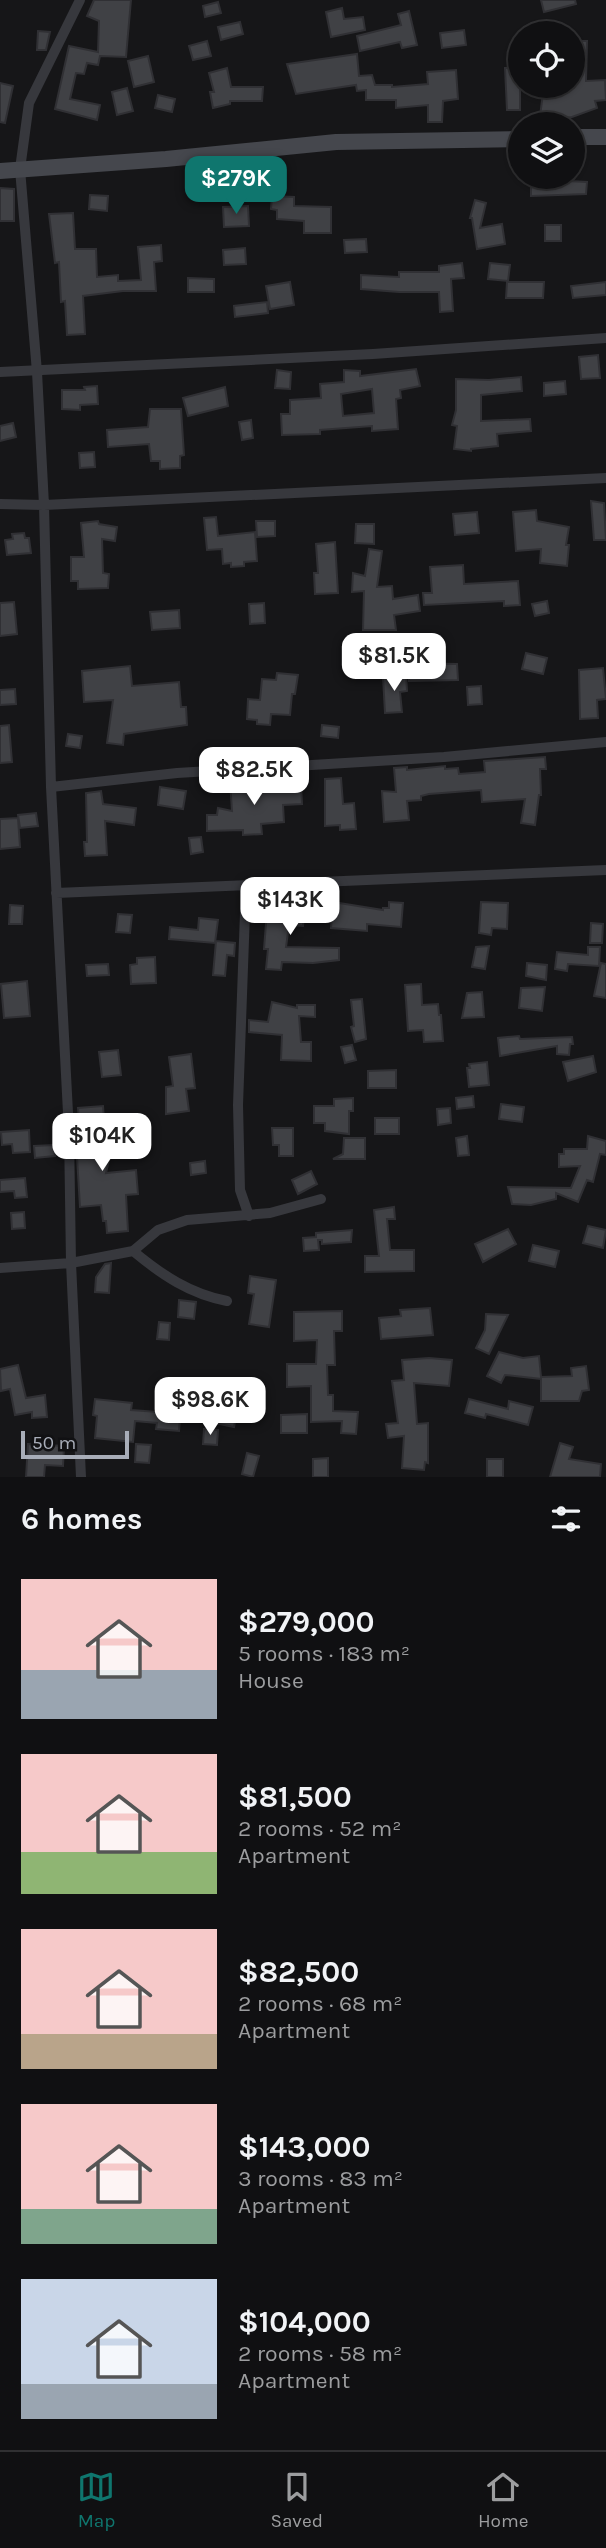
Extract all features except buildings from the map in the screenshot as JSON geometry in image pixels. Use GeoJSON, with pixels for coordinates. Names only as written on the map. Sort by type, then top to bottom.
{"type":"FeatureCollection","features":[{"type":"Feature","properties":{"kind":"street"},"geometry":{"type":"LineString","coordinates":[[80,0],[29,103],[20,169],[37,372],[44,505],[51,787],[69,1132],[71,1263],[82,1477]]}},
{"type":"Feature","properties":{"kind":"street"},"geometry":{"type":"LineString","coordinates":[[585,138],[606,137]]}},
{"type":"Feature","properties":{"kind":"street"},"geometry":{"type":"LineString","coordinates":[[0,171],[166,159],[336,142],[508,139]]}},
{"type":"Feature","properties":{"kind":"street"},"geometry":{"type":"LineString","coordinates":[[0,372],[373,354],[606,338]]}},
{"type":"Feature","properties":{"kind":"street"},"geometry":{"type":"LineString","coordinates":[[0,504],[44,505],[606,478]]}},
{"type":"Feature","properties":{"kind":"street"},"geometry":{"type":"LineString","coordinates":[[51,787],[177,773],[444,757],[606,742]]}},
{"type":"Feature","properties":{"kind":"street"},"geometry":{"type":"LineString","coordinates":[[56,893],[606,870]]}},
{"type":"Feature","properties":{"kind":"street"},"geometry":{"type":"LineString","coordinates":[[246,885],[238,1105],[240,1190],[249,1216]]}},
{"type":"Feature","properties":{"kind":"street"},"geometry":{"type":"LineString","coordinates":[[0,1268],[71,1263],[133,1251],[158,1230],[187,1220],[270,1213],[321,1199]]}},
{"type":"Feature","properties":{"kind":"street"},"geometry":{"type":"LineString","coordinates":[[133,1251],[174,1281],[204,1296],[227,1301]]}}]}
